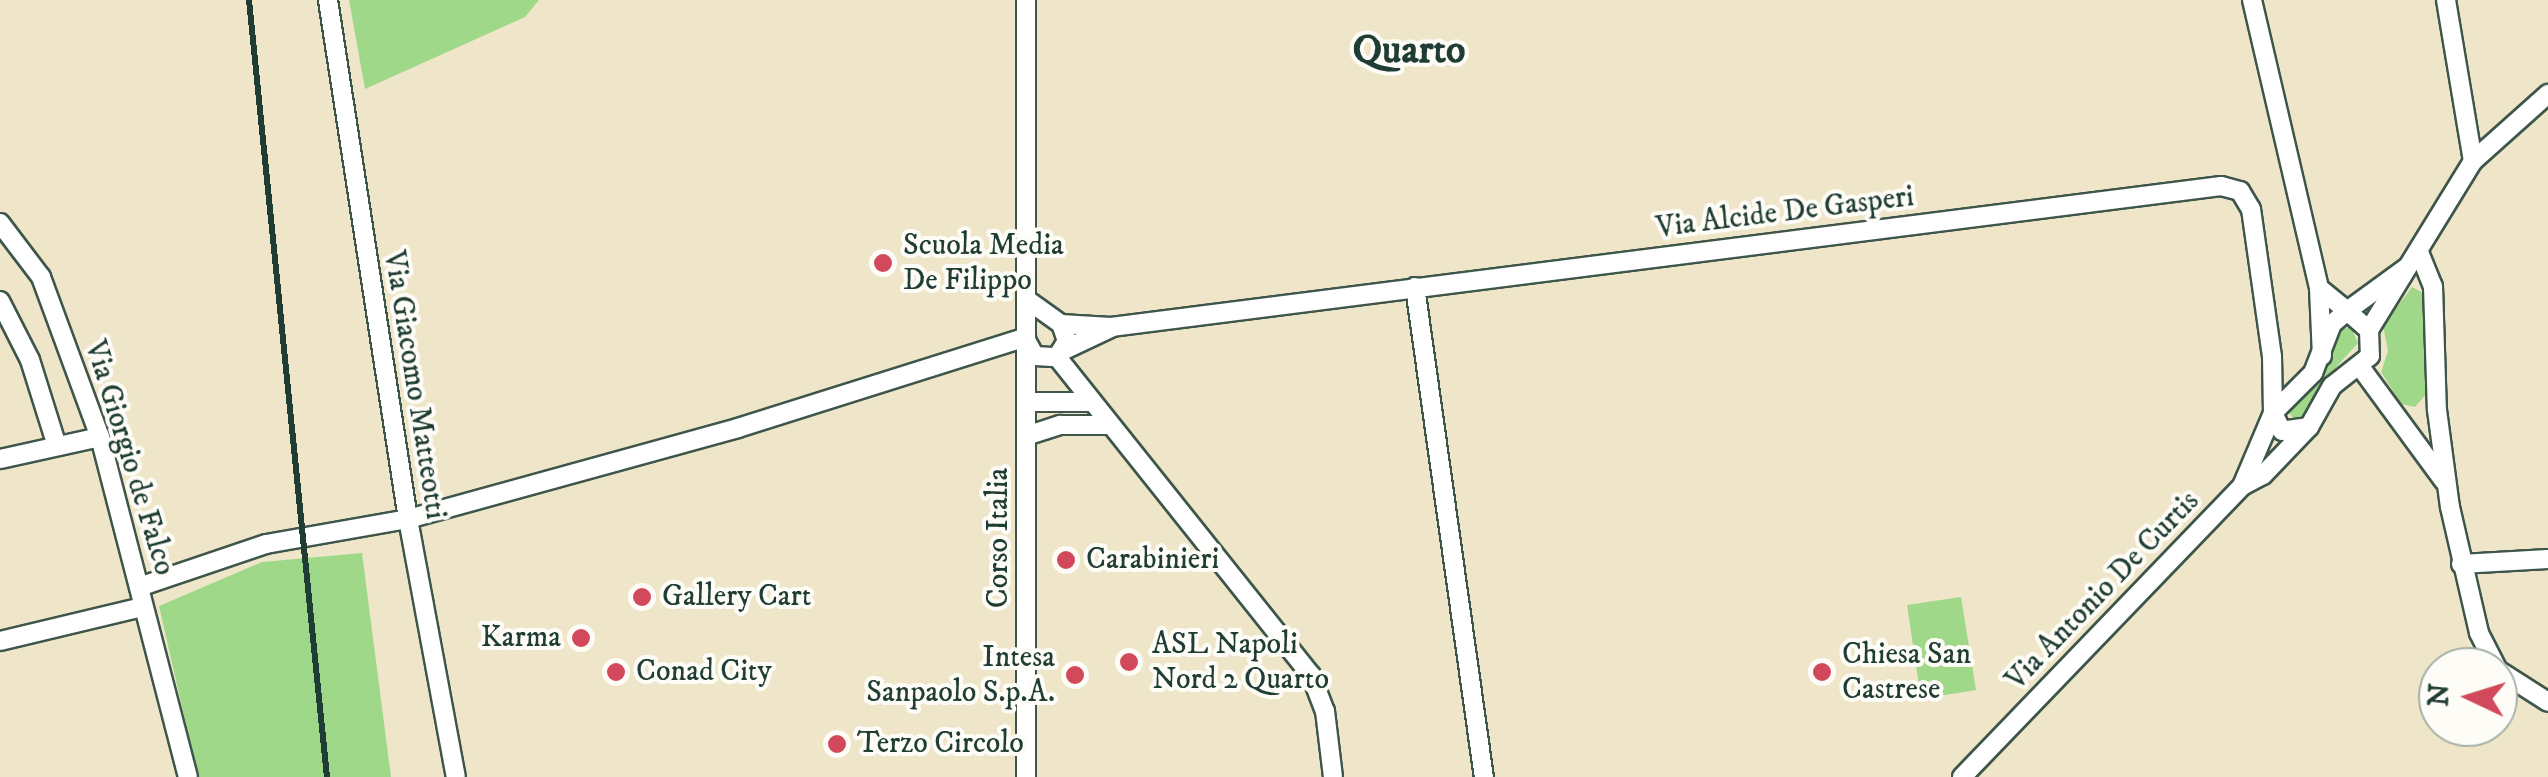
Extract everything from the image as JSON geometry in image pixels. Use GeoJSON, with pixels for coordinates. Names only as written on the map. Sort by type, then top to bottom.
{"type":"FeatureCollection","features":[{"type":"Feature","properties":{"kind":"street","name":"Via Giacomo Matteotti"},"geometry":{"type":"LineString","coordinates":[[328,0],[408,519],[456,777]]}},
{"type":"Feature","properties":{"kind":"street","name":"Corso Italia"},"geometry":{"type":"LineString","coordinates":[[1026,0],[1026,777]]}},
{"type":"Feature","properties":{"kind":"street"},"geometry":{"type":"LineString","coordinates":[[2252,0],[2319,288],[2317,365],[2287,376],[2272,356]]}},
{"type":"Feature","properties":{"kind":"street"},"geometry":{"type":"LineString","coordinates":[[2446,0],[2473,161]]}},
{"type":"Feature","properties":{"kind":"street"},"geometry":{"type":"LineString","coordinates":[[2369,330],[2402,285],[2406,268],[2420,252],[2473,161],[2548,94]]}},
{"type":"Feature","properties":{"kind":"street","name":"Via Alcide De Gasperi"},"geometry":{"type":"LineString","coordinates":[[1053,321],[1111,328],[2221,186],[2240,191],[2251,210],[2272,356],[2273,414]]}},
{"type":"Feature","properties":{"kind":"street","name":"Via Giorgio de Falco"},"geometry":{"type":"LineString","coordinates":[[0,223],[41,277],[100,437],[188,777]]}},
{"type":"Feature","properties":{"kind":"street"},"geometry":{"type":"LineString","coordinates":[[2420,252],[2433,286],[2437,410],[2447,486],[2461,564],[2486,647]]}},
{"type":"Feature","properties":{"kind":"street","name":"Via Antonio De Curtis"},"geometry":{"type":"LineString","coordinates":[[1962,777],[2242,486],[2273,414],[2317,365],[2332,324],[2406,268]]}},
{"type":"Feature","properties":{"kind":"street"},"geometry":{"type":"LineString","coordinates":[[1415,287],[1484,777]]}},
{"type":"Feature","properties":{"kind":"street"},"geometry":{"type":"LineString","coordinates":[[2319,288],[2369,330],[2373,345],[2361,368],[2406,420],[2447,486]]}},
{"type":"Feature","properties":{"kind":"street"},"geometry":{"type":"LineString","coordinates":[[1026,299],[1053,321],[1060,353],[1110,426],[1311,675],[1325,711],[1333,777]]}},
{"type":"Feature","properties":{"kind":"street"},"geometry":{"type":"LineString","coordinates":[[0,301],[30,360],[57,446]]}},
{"type":"Feature","properties":{"kind":"street"},"geometry":{"type":"LineString","coordinates":[[139,587],[266,544],[408,519],[738,428],[1026,337],[1053,321]]}},
{"type":"Feature","properties":{"kind":"street","name":"Via Alcide De Gasperi"},"geometry":{"type":"LineString","coordinates":[[1060,353],[1111,328]]}},
{"type":"Feature","properties":{"kind":"street"},"geometry":{"type":"LineString","coordinates":[[1026,337],[1035,356],[1060,353]]}},
{"type":"Feature","properties":{"kind":"street","name":"Via Antonio De Curtis"},"geometry":{"type":"LineString","coordinates":[[2242,486],[2263,476],[2309,428],[2332,386],[2361,368]]}},
{"type":"Feature","properties":{"kind":"street"},"geometry":{"type":"LineString","coordinates":[[1026,402],[1092,402]]}},
{"type":"Feature","properties":{"kind":"street"},"geometry":{"type":"LineString","coordinates":[[2406,420],[2437,410]]}},
{"type":"Feature","properties":{"kind":"street"},"geometry":{"type":"LineString","coordinates":[[2273,414],[2282,431],[2309,428]]}},
{"type":"Feature","properties":{"kind":"street"},"geometry":{"type":"LineString","coordinates":[[1026,436],[1060,425],[1110,426]]}},
{"type":"Feature","properties":{"kind":"street"},"geometry":{"type":"LineString","coordinates":[[0,459],[100,437]]}},
{"type":"Feature","properties":{"kind":"street"},"geometry":{"type":"LineString","coordinates":[[2461,564],[2548,559]]}},
{"type":"Feature","properties":{"kind":"street","name":"Via Giorgio de Falco"},"geometry":{"type":"LineString","coordinates":[[0,641],[144,607]]}},
{"type":"Feature","properties":{"kind":"street"},"geometry":{"type":"LineString","coordinates":[[2518,683],[2548,702]]}},
{"type":"Feature","properties":{"kind":"green space"},"geometry":{"type":"Polygon","coordinates":[[[349,0],[539,0],[525,17],[365,89],[349,0]]]}},
{"type":"Feature","properties":{"kind":"green space"},"geometry":{"type":"Polygon","coordinates":[[[2412,287],[2425,294],[2427,393],[2415,407],[2401,404],[2381,372],[2388,351],[2383,326],[2412,287]]]}},
{"type":"Feature","properties":{"kind":"green space"},"geometry":{"type":"Polygon","coordinates":[[[2351,327],[2358,343],[2319,386],[2302,418],[2294,420],[2286,407],[2319,382],[2339,330],[2351,327]]]}},
{"type":"Feature","properties":{"kind":"green space"},"geometry":{"type":"Polygon","coordinates":[[[362,553],[391,777],[198,777],[159,606],[262,562],[362,553]]]}},
{"type":"Feature","properties":{"kind":"green space"},"geometry":{"type":"Polygon","coordinates":[[[1961,597],[1976,690],[1921,699],[1907,605],[1961,597]]]}},
{"type":"Feature","properties":{"kind":"railway"},"geometry":{"type":"LineString","coordinates":[[249,0],[327,777]]}},
{"type":"Feature","properties":{"kind":"place","name":"Scuola Media De Filippo"},"geometry":{"type":"Point","coordinates":[883,263]}},
{"type":"Feature","properties":{"kind":"place","name":"Carabinieri"},"geometry":{"type":"Point","coordinates":[1066,560]}},
{"type":"Feature","properties":{"kind":"place","name":"Gallery Cart"},"geometry":{"type":"Point","coordinates":[642,597]}},
{"type":"Feature","properties":{"kind":"place","name":"Karma"},"geometry":{"type":"Point","coordinates":[581,638]}},
{"type":"Feature","properties":{"kind":"place","name":"ASL Napoli Nord 2 Quarto"},"geometry":{"type":"Point","coordinates":[1129,662]}},
{"type":"Feature","properties":{"kind":"place","name":"Conad City"},"geometry":{"type":"Point","coordinates":[616,672]}},
{"type":"Feature","properties":{"kind":"place","name":"Chiesa San Castrese"},"geometry":{"type":"Point","coordinates":[1822,672]}},
{"type":"Feature","properties":{"kind":"place","name":"Intesa Sanpaolo S.p.A."},"geometry":{"type":"Point","coordinates":[1075,675]}},
{"type":"Feature","properties":{"kind":"place","name":"Terzo Circolo"},"geometry":{"type":"Point","coordinates":[837,744]}},
{"type":"Feature","properties":{"kind":"district","name":"Quarto"},"geometry":{"type":"Point","coordinates":[1409,51]}}]}
